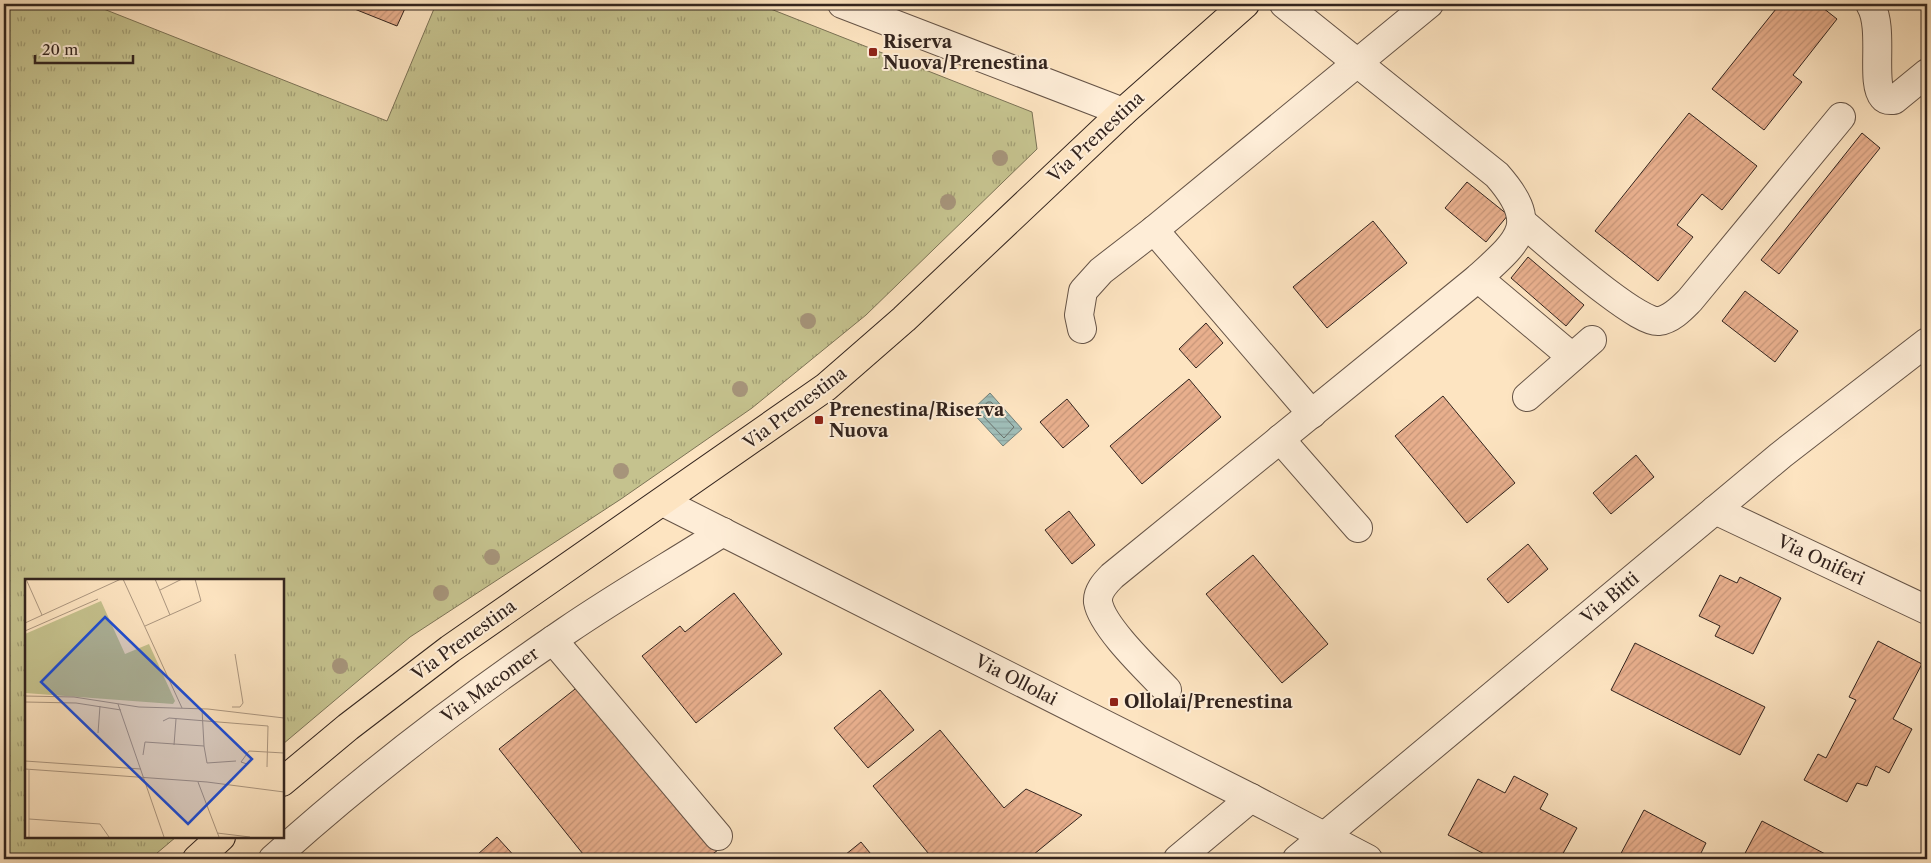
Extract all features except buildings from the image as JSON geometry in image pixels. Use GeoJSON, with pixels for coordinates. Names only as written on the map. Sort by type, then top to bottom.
{"type":"FeatureCollection","features":[{"type":"Feature","properties":{"kind":"main road","name":"Via Prenestina"},"geometry":{"type":"LineString","coordinates":[[284,780],[355,722],[450,649],[663,502],[833,381],[945,282],[1123,112],[1245,4]]}},
{"type":"Feature","properties":{"kind":"main road"},"geometry":{"type":"LineString","coordinates":[[197,859],[220,838]]}},
{"type":"Feature","properties":{"kind":"street"},"geometry":{"type":"LineString","coordinates":[[842,4],[1123,112]]}},
{"type":"Feature","properties":{"kind":"street"},"geometry":{"type":"LineString","coordinates":[[1167,690],[1105,620],[1098,602],[1102,587],[1112,576],[1478,278],[1507,250],[1523,223],[1521,209],[1515,196],[1497,175],[1284,4]]}},
{"type":"Feature","properties":{"kind":"street"},"geometry":{"type":"LineString","coordinates":[[1082,328],[1080,304],[1087,286],[1101,271],[1154,230],[1429,4]]}},
{"type":"Feature","properties":{"kind":"street"},"geometry":{"type":"LineString","coordinates":[[1870,4],[1878,26],[1879,87],[1883,97],[1887,100],[1894,100],[1927,73]]}},
{"type":"Feature","properties":{"kind":"street"},"geometry":{"type":"LineString","coordinates":[[1523,223],[1627,307],[1648,320],[1658,322],[1674,314],[1690,300],[1840,117]]}},
{"type":"Feature","properties":{"kind":"street"},"geometry":{"type":"LineString","coordinates":[[1154,230],[1312,414]]}},
{"type":"Feature","properties":{"kind":"street"},"geometry":{"type":"LineString","coordinates":[[1478,278],[1582,349],[1527,397]]}},
{"type":"Feature","properties":{"kind":"street","name":"Via Bitti"},"geometry":{"type":"LineString","coordinates":[[1297,859],[1804,436],[1927,342]]}},
{"type":"Feature","properties":{"kind":"street"},"geometry":{"type":"LineString","coordinates":[[1280,439],[1358,528]]}},
{"type":"Feature","properties":{"kind":"street","name":"Via Ollolai"},"geometry":{"type":"LineString","coordinates":[[663,502],[1251,798],[1368,859]]}},
{"type":"Feature","properties":{"kind":"street","name":"Via Oniferi"},"geometry":{"type":"LineString","coordinates":[[1715,510],[1927,610]]}},
{"type":"Feature","properties":{"kind":"street","name":"Via Macomer"},"geometry":{"type":"LineString","coordinates":[[273,859],[369,776],[553,640],[723,532]]}},
{"type":"Feature","properties":{"kind":"street"},"geometry":{"type":"LineString","coordinates":[[553,640],[718,836]]}},
{"type":"Feature","properties":{"kind":"street"},"geometry":{"type":"LineString","coordinates":[[1178,859],[1251,798]]}},
{"type":"Feature","properties":{"kind":"green space"},"geometry":{"type":"Polygon","coordinates":[[[4,4],[91,4],[387,121],[436,4],[758,4],[1032,112],[1037,149],[866,315],[752,408],[621,499],[410,637],[284,743],[284,579],[25,579],[25,838],[175,838],[150,859],[4,859],[4,4]]]}},
{"type":"Feature","properties":{"kind":"water"},"geometry":{"type":"Polygon","coordinates":[[[990,393],[1022,429],[1003,446],[971,411],[990,393]]]}},
{"type":"Feature","properties":{"kind":"place","name":"Riserva Nuova/Prenestina"},"geometry":{"type":"Point","coordinates":[873,52]}},
{"type":"Feature","properties":{"kind":"place","name":"Prenestina/Riserva Nuova"},"geometry":{"type":"Point","coordinates":[819,420]}},
{"type":"Feature","properties":{"kind":"place","name":"Ollolai/Prenestina"},"geometry":{"type":"Point","coordinates":[1114,702]}}]}
